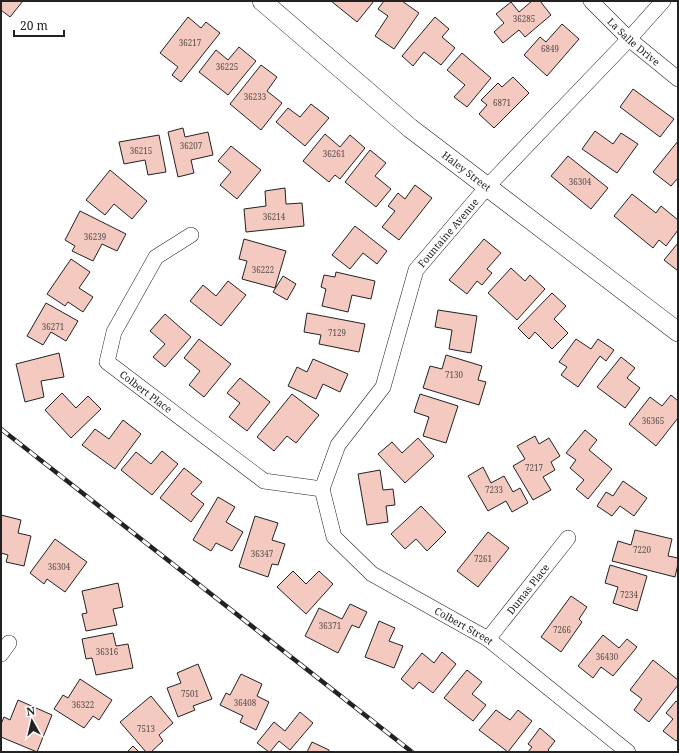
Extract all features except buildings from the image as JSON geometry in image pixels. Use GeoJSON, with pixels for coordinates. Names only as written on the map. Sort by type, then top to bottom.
{"type":"FeatureCollection","features":[{"type":"Feature","properties":{"kind":"street","name":"Haley Street"},"geometry":{"type":"LineString","coordinates":[[262,1],[410,128],[678,332]]}},
{"type":"Feature","properties":{"kind":"street","name":"La Salle Drive"},"geometry":{"type":"LineString","coordinates":[[591,1],[629,39],[678,79]]}},
{"type":"Feature","properties":{"kind":"street","name":"Fountaine Avenue"},"geometry":{"type":"LineString","coordinates":[[322,489],[338,445],[383,387],[416,270],[487,187],[629,39],[663,1]]}},
{"type":"Feature","properties":{"kind":"street","name":"Colbert Place"},"geometry":{"type":"LineString","coordinates":[[192,235],[156,257],[114,332],[106,362],[264,482],[322,489]]}},
{"type":"Feature","properties":{"kind":"street","name":"Colbert Street"},"geometry":{"type":"LineString","coordinates":[[322,489],[334,537],[372,574],[488,639],[628,752]]}},
{"type":"Feature","properties":{"kind":"street","name":"Dumas Place"},"geometry":{"type":"LineString","coordinates":[[488,639],[568,538]]}},
{"type":"Feature","properties":{"kind":"railway"},"geometry":{"type":"LineString","coordinates":[[1,429],[412,752]]}}]}
